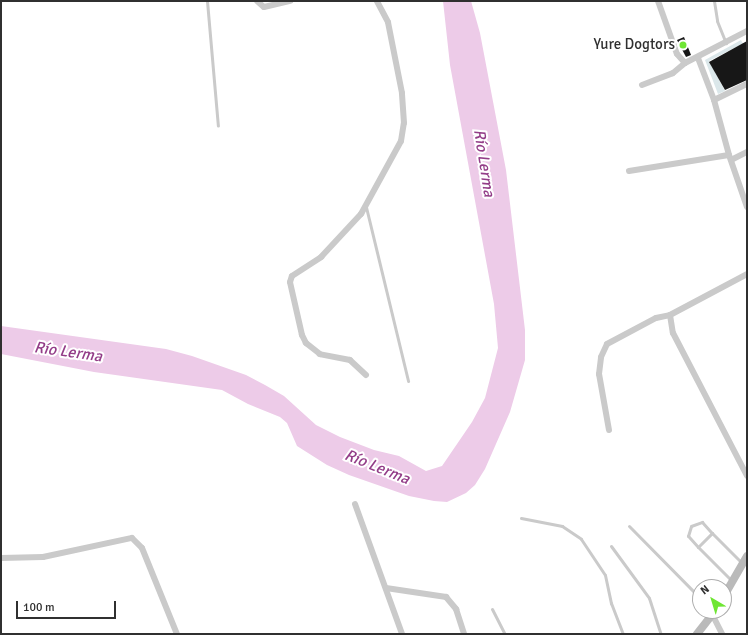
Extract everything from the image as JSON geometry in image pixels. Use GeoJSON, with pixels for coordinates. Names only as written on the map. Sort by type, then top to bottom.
{"type":"FeatureCollection","features":[{"type":"Feature","properties":{"kind":"main road"},"geometry":{"type":"LineString","coordinates":[[732,581],[745,560]]}},
{"type":"Feature","properties":{"kind":"main road"},"geometry":{"type":"LineString","coordinates":[[697,634],[708,619]]}},
{"type":"Feature","properties":{"kind":"street"},"geometry":{"type":"LineString","coordinates":[[257,2],[264,7],[290,1]]}},
{"type":"Feature","properties":{"kind":"street"},"geometry":{"type":"LineString","coordinates":[[366,375],[350,360],[320,354],[306,343],[302,335],[290,282],[292,276],[321,257],[335,244],[366,207],[401,141],[404,123],[402,93],[388,22],[377,1]]}},
{"type":"Feature","properties":{"kind":"street"},"geometry":{"type":"LineString","coordinates":[[658,1],[677,54],[685,62]]}},
{"type":"Feature","properties":{"kind":"street"},"geometry":{"type":"LineString","coordinates":[[642,85],[673,73],[685,62],[698,58],[747,31]]}},
{"type":"Feature","properties":{"kind":"street"},"geometry":{"type":"LineString","coordinates":[[698,58],[714,100],[730,157],[747,206]]}},
{"type":"Feature","properties":{"kind":"street"},"geometry":{"type":"LineString","coordinates":[[714,100],[747,84]]}},
{"type":"Feature","properties":{"kind":"street"},"geometry":{"type":"LineString","coordinates":[[629,171],[730,157],[747,152]]}},
{"type":"Feature","properties":{"kind":"street"},"geometry":{"type":"LineString","coordinates":[[609,430],[599,374],[601,357],[607,344],[656,318],[670,315],[747,274]]}},
{"type":"Feature","properties":{"kind":"street"},"geometry":{"type":"LineString","coordinates":[[670,315],[674,333],[747,476]]}},
{"type":"Feature","properties":{"kind":"street"},"geometry":{"type":"LineString","coordinates":[[355,504],[402,634]]}},
{"type":"Feature","properties":{"kind":"street"},"geometry":{"type":"LineString","coordinates":[[1,558],[43,557],[132,538],[142,548],[177,634]]}},
{"type":"Feature","properties":{"kind":"street"},"geometry":{"type":"LineString","coordinates":[[386,588],[446,597],[456,609],[464,634]]}},
{"type":"Feature","properties":{"kind":"street"},"geometry":{"type":"LineString","coordinates":[[716,619],[722,634]]}},
{"type":"Feature","properties":{"kind":"lane"},"geometry":{"type":"LineString","coordinates":[[207,1],[218,126]]}},
{"type":"Feature","properties":{"kind":"lane"},"geometry":{"type":"LineString","coordinates":[[714,1],[717,21],[726,43]]}},
{"type":"Feature","properties":{"kind":"lane"},"geometry":{"type":"LineString","coordinates":[[366,207],[408,381]]}},
{"type":"Feature","properties":{"kind":"lane"},"geometry":{"type":"LineString","coordinates":[[521,518],[562,526],[581,539],[605,575],[611,603],[623,634]]}},
{"type":"Feature","properties":{"kind":"lane"},"geometry":{"type":"LineString","coordinates":[[730,579],[688,536],[691,526],[702,522],[745,560]]}},
{"type":"Feature","properties":{"kind":"lane"},"geometry":{"type":"LineString","coordinates":[[629,526],[692,590]]}},
{"type":"Feature","properties":{"kind":"lane"},"geometry":{"type":"LineString","coordinates":[[698,547],[712,532]]}},
{"type":"Feature","properties":{"kind":"lane"},"geometry":{"type":"LineString","coordinates":[[610,546],[649,598],[661,634]]}},
{"type":"Feature","properties":{"kind":"lane"},"geometry":{"type":"LineString","coordinates":[[492,609],[505,634]]}},
{"type":"Feature","properties":{"kind":"shaded area"},"geometry":{"type":"Polygon","coordinates":[[[741,40],[747,51],[743,55],[738,46],[709,61],[725,91],[718,94],[705,60],[741,40]]]}},
{"type":"Feature","properties":{"kind":"water","name":"Río Lerma"},"geometry":{"type":"Polygon","coordinates":[[[443,1],[471,1],[480,33],[506,170],[525,330],[525,360],[510,412],[485,469],[475,485],[466,493],[447,502],[434,501],[409,496],[349,475],[327,465],[297,446],[287,423],[280,417],[248,404],[222,390],[94,372],[1,354],[1,326],[166,349],[192,356],[246,375],[284,396],[316,425],[340,437],[374,450],[399,456],[426,471],[442,466],[472,422],[485,398],[498,348],[494,304],[450,65],[443,1]]]}},
{"type":"Feature","properties":{"kind":"building","name":"Yure Dogtors"},"geometry":{"type":"Polygon","coordinates":[[[684,37],[691,55],[686,57],[677,40],[684,37]]]}},
{"type":"Feature","properties":{"kind":"building"},"geometry":{"type":"Polygon","coordinates":[[[747,41],[747,80],[725,90],[709,62],[747,41]]]}},
{"type":"Feature","properties":{"kind":"place","name":"Yure Dogtors"},"geometry":{"type":"Point","coordinates":[683,45]}}]}
